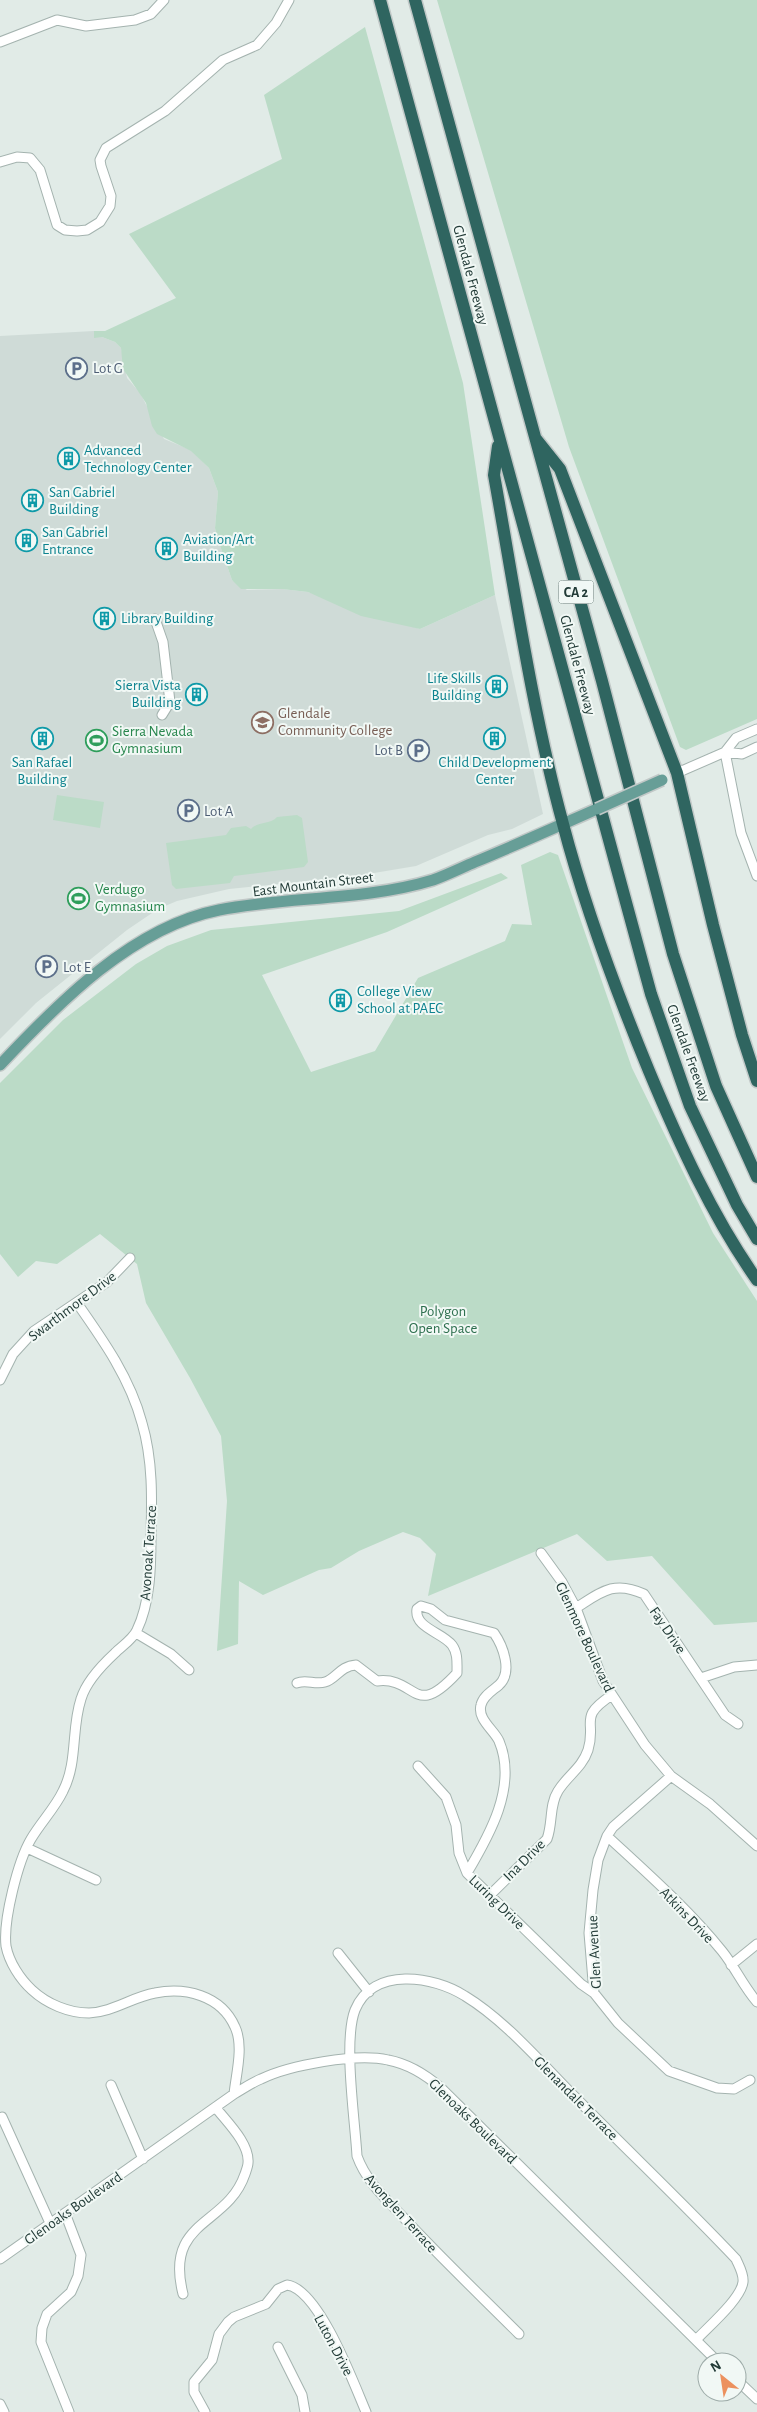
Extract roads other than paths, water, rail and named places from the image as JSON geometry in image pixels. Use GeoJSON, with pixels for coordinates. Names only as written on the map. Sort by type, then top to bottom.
{"type":"FeatureCollection","features":[{"type":"Feature","properties":{"kind":"highway","name":"Glendale Freeway"},"geometry":{"type":"LineString","coordinates":[[380,0],[498,441],[651,994],[690,1106],[737,1205],[757,1239]]}},
{"type":"Feature","properties":{"kind":"highway","name":"Glendale Freeway"},"geometry":{"type":"LineString","coordinates":[[415,0],[532,434],[602,681],[673,954],[716,1086],[757,1177]]}},
{"type":"Feature","properties":{"kind":"highway"},"geometry":{"type":"LineString","coordinates":[[532,434],[560,469],[676,773],[712,925],[742,1035],[757,1081]]}},
{"type":"Feature","properties":{"kind":"highway"},"geometry":{"type":"LineString","coordinates":[[498,441],[494,475],[526,662],[562,824],[619,998],[669,1118],[715,1211],[757,1280]]}},
{"type":"Feature","properties":{"kind":"main road","name":"East Mountain Street"},"geometry":{"type":"LineString","coordinates":[[0,1065],[33,1030],[78,989],[127,950],[172,924],[220,910],[384,890],[434,880],[676,773]]}},
{"type":"Feature","properties":{"kind":"street"},"geometry":{"type":"LineString","coordinates":[[0,42],[57,20],[86,26],[135,20],[151,14],[164,0]]}},
{"type":"Feature","properties":{"kind":"street"},"geometry":{"type":"LineString","coordinates":[[0,162],[17,157],[30,158],[40,170],[57,225],[71,231],[92,228],[100,222],[110,206],[111,196],[100,160],[108,146],[165,111],[223,60],[258,44],[276,23],[289,0]]}},
{"type":"Feature","properties":{"kind":"street"},"geometry":{"type":"LineString","coordinates":[[155,618],[163,642],[170,702],[162,715]]}},
{"type":"Feature","properties":{"kind":"street"},"geometry":{"type":"LineString","coordinates":[[676,773],[725,752],[736,738],[757,729]]}},
{"type":"Feature","properties":{"kind":"street"},"geometry":{"type":"LineString","coordinates":[[725,752],[742,754],[757,747]]}},
{"type":"Feature","properties":{"kind":"street"},"geometry":{"type":"LineString","coordinates":[[725,752],[741,833],[757,876]]}},
{"type":"Feature","properties":{"kind":"street","name":"Swarthmore Drive"},"geometry":{"type":"LineString","coordinates":[[0,1380],[13,1354],[34,1331],[107,1282],[130,1258]]}},
{"type":"Feature","properties":{"kind":"street","name":"Avonoak Terrace"},"geometry":{"type":"LineString","coordinates":[[77,1303],[108,1348],[126,1381],[142,1422],[150,1460],[152,1489],[151,1559],[144,1608],[136,1633],[94,1676],[81,1697],[77,1716],[71,1775],[28,1848],[16,1880],[3,1926],[6,1946],[14,1969],[27,1986],[42,2000],[66,2009],[89,2013],[114,2008],[153,1993],[183,1990],[209,1998],[224,2011],[236,2027],[239,2048],[234,2094]]}},
{"type":"Feature","properties":{"kind":"street","name":"Glenmore Boulevard"},"geometry":{"type":"LineString","coordinates":[[541,1553],[562,1582],[576,1608],[603,1681],[645,1744],[671,1776],[710,1804],[757,1846]]}},
{"type":"Feature","properties":{"kind":"street","name":"Fay Drive"},"geometry":{"type":"LineString","coordinates":[[576,1608],[608,1589],[631,1588],[644,1594],[725,1715],[738,1724]]}},
{"type":"Feature","properties":{"kind":"street"},"geometry":{"type":"LineString","coordinates":[[297,1683],[302,1681],[326,1682],[348,1666],[356,1665],[377,1681],[387,1680],[422,1697],[431,1695],[445,1686],[457,1672],[457,1658],[452,1645],[419,1622],[416,1615],[417,1609],[421,1606],[445,1620],[494,1633],[506,1657],[504,1674],[501,1684],[488,1694],[481,1704],[481,1715],[498,1740],[503,1754],[501,1799],[490,1835],[467,1874]]}},
{"type":"Feature","properties":{"kind":"street"},"geometry":{"type":"LineString","coordinates":[[136,1633],[171,1654],[189,1670]]}},
{"type":"Feature","properties":{"kind":"street"},"geometry":{"type":"LineString","coordinates":[[701,1678],[734,1666],[757,1665]]}},
{"type":"Feature","properties":{"kind":"street","name":"Ina Drive"},"geometry":{"type":"LineString","coordinates":[[490,1894],[547,1839],[552,1828],[553,1803],[558,1791],[583,1761],[588,1749],[590,1715],[594,1707],[612,1695]]}},
{"type":"Feature","properties":{"kind":"street","name":"Luring Drive"},"geometry":{"type":"LineString","coordinates":[[418,1766],[446,1797],[456,1825],[459,1853],[467,1874],[490,1894],[581,1984],[594,1993]]}},
{"type":"Feature","properties":{"kind":"street","name":"Glen Avenue"},"geometry":{"type":"LineString","coordinates":[[671,1776],[621,1820],[607,1836],[598,1860],[590,1933],[594,1993],[618,2023],[669,2071],[718,2088],[734,2089],[750,2080]]}},
{"type":"Feature","properties":{"kind":"street","name":"Atkins Drive"},"geometry":{"type":"LineString","coordinates":[[607,1836],[686,1911],[723,1952],[745,1989],[757,2002]]}},
{"type":"Feature","properties":{"kind":"street"},"geometry":{"type":"LineString","coordinates":[[28,1848],[96,1880]]}},
{"type":"Feature","properties":{"kind":"street"},"geometry":{"type":"LineString","coordinates":[[730,1965],[757,1944]]}},
{"type":"Feature","properties":{"kind":"street"},"geometry":{"type":"LineString","coordinates":[[338,1953],[369,1992]]}},
{"type":"Feature","properties":{"kind":"street","name":"Glenandale Terrace"},"geometry":{"type":"LineString","coordinates":[[350,2059],[350,2038],[355,2010],[369,1992],[389,1981],[402,1978],[445,1985],[466,1996],[510,2032],[698,2219],[736,2260],[741,2269],[743,2282],[738,2295],[696,2340]]}},
{"type":"Feature","properties":{"kind":"street","name":"Glenoaks Boulevard"},"geometry":{"type":"LineString","coordinates":[[0,2259],[234,2094],[261,2078],[306,2065],[350,2059],[386,2059],[418,2071],[430,2078],[708,2352]]}},
{"type":"Feature","properties":{"kind":"street","name":"Avonglen Terrace"},"geometry":{"type":"LineString","coordinates":[[350,2059],[357,2156],[368,2180],[519,2334]]}},
{"type":"Feature","properties":{"kind":"street"},"geometry":{"type":"LineString","coordinates":[[111,2085],[143,2159]]}},
{"type":"Feature","properties":{"kind":"street"},"geometry":{"type":"LineString","coordinates":[[183,2294],[178,2275],[181,2253],[187,2238],[201,2223],[232,2198],[242,2181],[248,2163],[243,2144],[216,2108]]}},
{"type":"Feature","properties":{"kind":"street"},"geometry":{"type":"LineString","coordinates":[[2,2117],[50,2223]]}},
{"type":"Feature","properties":{"kind":"street"},"geometry":{"type":"LineString","coordinates":[[65,2213],[81,2255],[78,2276],[71,2292],[48,2314],[42,2328],[41,2342],[69,2412]]}},
{"type":"Feature","properties":{"kind":"street","name":"Luton Drive"},"geometry":{"type":"LineString","coordinates":[[205,2412],[194,2392],[194,2382],[212,2360],[219,2334],[234,2317],[266,2304],[278,2289],[287,2285],[299,2290],[326,2324],[366,2412]]}},
{"type":"Feature","properties":{"kind":"street"},"geometry":{"type":"LineString","coordinates":[[278,2347],[302,2395],[305,2412]]}},
{"type":"Feature","properties":{"kind":"street"},"geometry":{"type":"LineString","coordinates":[[747,2390],[757,2399]]}},
{"type":"Feature","properties":{"kind":"street"},"geometry":{"type":"LineString","coordinates":[[0,2404],[4,2412]]}},
{"type":"Feature","properties":{"kind":"place","name":"Lot G"},"geometry":{"type":"Point","coordinates":[77,368]}},
{"type":"Feature","properties":{"kind":"place","name":"Advanced Technology Center"},"geometry":{"type":"Point","coordinates":[68,459]}},
{"type":"Feature","properties":{"kind":"place","name":"San Gabriel Building"},"geometry":{"type":"Point","coordinates":[33,501]}},
{"type":"Feature","properties":{"kind":"place","name":"San Gabriel Entrance"},"geometry":{"type":"Point","coordinates":[26,541]}},
{"type":"Feature","properties":{"kind":"place","name":"Aviation/Art Building"},"geometry":{"type":"Point","coordinates":[167,548]}},
{"type":"Feature","properties":{"kind":"place","name":"Library Building"},"geometry":{"type":"Point","coordinates":[105,618]}},
{"type":"Feature","properties":{"kind":"place","name":"Life Skills Building"},"geometry":{"type":"Point","coordinates":[497,687]}},
{"type":"Feature","properties":{"kind":"place","name":"Sierra Vista Building"},"geometry":{"type":"Point","coordinates":[197,694]}},
{"type":"Feature","properties":{"kind":"place","name":"Glendale Community College"},"geometry":{"type":"Point","coordinates":[262,722]}},
{"type":"Feature","properties":{"kind":"place","name":"San Rafael Building"},"geometry":{"type":"Point","coordinates":[42,739]}},
{"type":"Feature","properties":{"kind":"place","name":"Child Development Center"},"geometry":{"type":"Point","coordinates":[495,739]}},
{"type":"Feature","properties":{"kind":"place","name":"Sierra Nevada Gymnasium"},"geometry":{"type":"Point","coordinates":[96,740]}},
{"type":"Feature","properties":{"kind":"place","name":"Lot B"},"geometry":{"type":"Point","coordinates":[419,750]}},
{"type":"Feature","properties":{"kind":"place","name":"Lot A"},"geometry":{"type":"Point","coordinates":[188,811]}},
{"type":"Feature","properties":{"kind":"place","name":"Verdugo Gymnasium"},"geometry":{"type":"Point","coordinates":[79,898]}},
{"type":"Feature","properties":{"kind":"place","name":"Lot E"},"geometry":{"type":"Point","coordinates":[47,967]}},
{"type":"Feature","properties":{"kind":"place","name":"College View School at PAEC"},"geometry":{"type":"Point","coordinates":[341,1000]}},
{"type":"Feature","properties":{"kind":"park label","name":"Polygon Open Space"},"geometry":{"type":"Point","coordinates":[443,1320]}}]}
